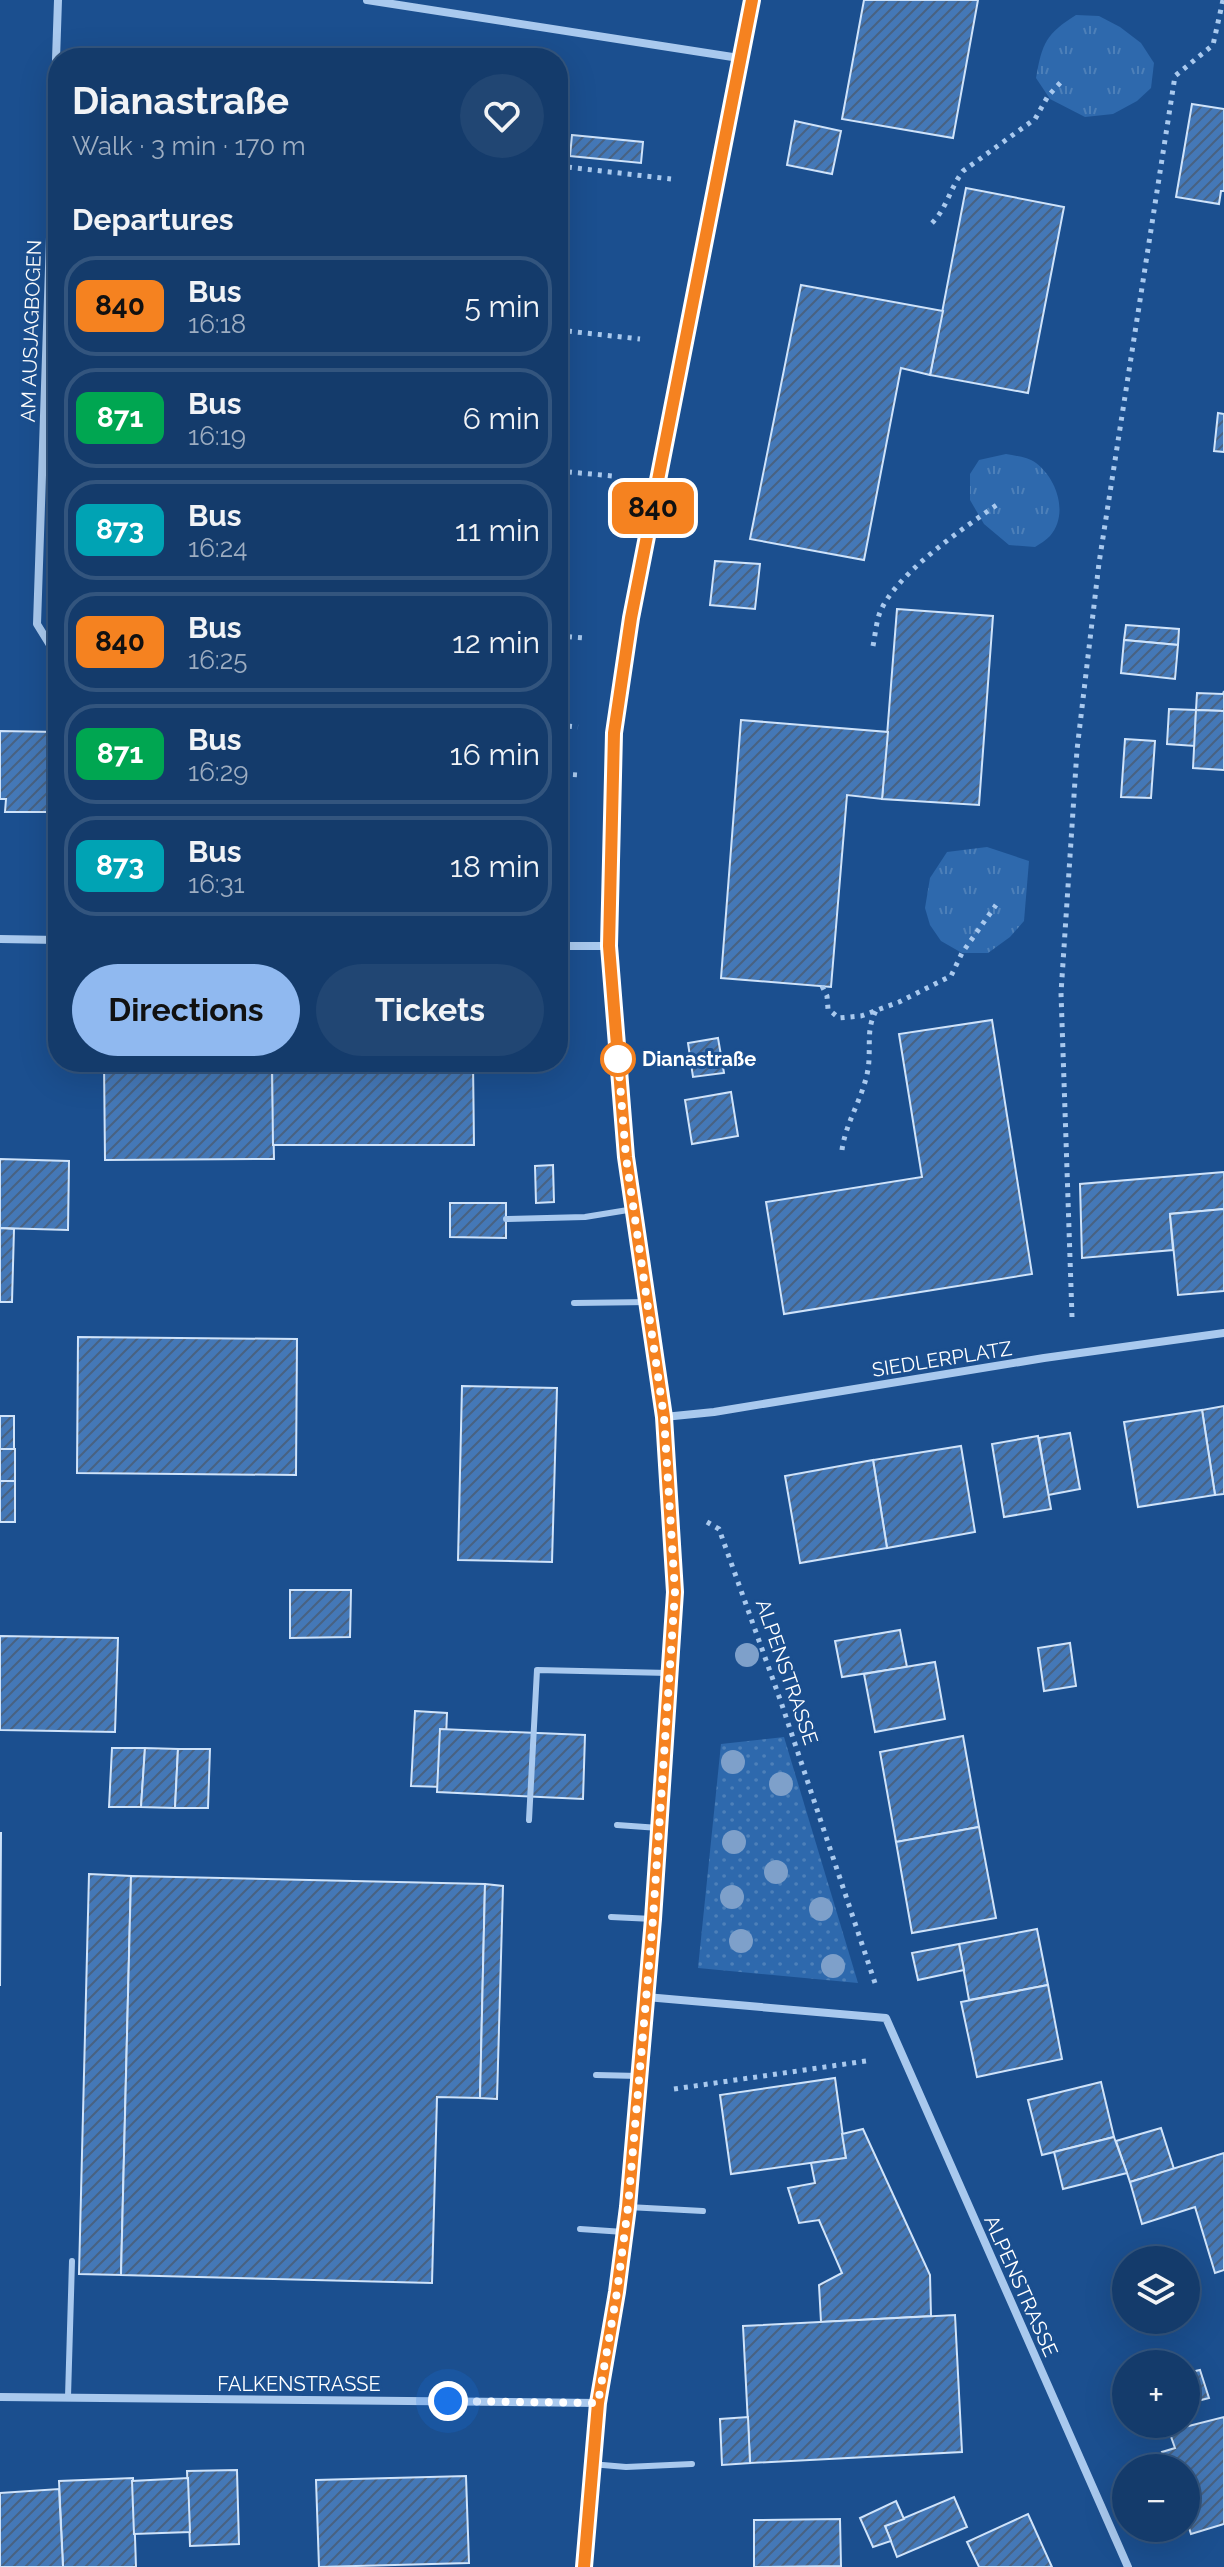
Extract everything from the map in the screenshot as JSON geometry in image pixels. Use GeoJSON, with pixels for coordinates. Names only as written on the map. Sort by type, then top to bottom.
{"type":"FeatureCollection","features":[{"type":"Feature","properties":{"kind":"street","name":"AM AUSJAGBOGEN"},"geometry":{"type":"LineString","coordinates":[[56,48],[58,0]]}},
{"type":"Feature","properties":{"kind":"street"},"geometry":{"type":"LineString","coordinates":[[367,0],[739,58]]}},
{"type":"Feature","properties":{"kind":"street"},"geometry":{"type":"LineString","coordinates":[[584,2567],[598,2403],[628,2207],[653,1919],[675,1592],[664,1417],[650,1302],[626,1157],[609,946],[612,777],[616,719],[631,618],[752,0]]}},
{"type":"Feature","properties":{"kind":"street","name":"AM AUSJAGBOGEN"},"geometry":{"type":"LineString","coordinates":[[48,297],[37,624],[48,642]]}},
{"type":"Feature","properties":{"kind":"street"},"geometry":{"type":"LineString","coordinates":[[0,939],[48,940]]}},
{"type":"Feature","properties":{"kind":"street"},"geometry":{"type":"LineString","coordinates":[[568,946],[609,946]]}},
{"type":"Feature","properties":{"kind":"street","name":"SIEDLERPLATZ"},"geometry":{"type":"LineString","coordinates":[[664,1417],[714,1412],[1079,1353],[1224,1333]]}},
{"type":"Feature","properties":{"kind":"street"},"geometry":{"type":"LineString","coordinates":[[646,1997],[886,2018]]}},
{"type":"Feature","properties":{"kind":"street","name":"ALPENSTRASSE"},"geometry":{"type":"LineString","coordinates":[[886,2018],[1128,2567]]}},
{"type":"Feature","properties":{"kind":"street","name":"FALKENSTRASSE"},"geometry":{"type":"LineString","coordinates":[[0,2397],[598,2403]]}},
{"type":"Feature","properties":{"kind":"lane"},"geometry":{"type":"LineString","coordinates":[[506,1219],[585,1217],[634,1209]]}},
{"type":"Feature","properties":{"kind":"lane"},"geometry":{"type":"LineString","coordinates":[[574,1303],[650,1302]]}},
{"type":"Feature","properties":{"kind":"lane"},"geometry":{"type":"LineString","coordinates":[[529,1820],[537,1670],[669,1673]]}},
{"type":"Feature","properties":{"kind":"lane"},"geometry":{"type":"LineString","coordinates":[[617,1825],[659,1828]]}},
{"type":"Feature","properties":{"kind":"lane"},"geometry":{"type":"LineString","coordinates":[[611,1917],[653,1919]]}},
{"type":"Feature","properties":{"kind":"lane"},"geometry":{"type":"LineString","coordinates":[[596,2075],[639,2076]]}},
{"type":"Feature","properties":{"kind":"lane"},"geometry":{"type":"LineString","coordinates":[[628,2207],[703,2211]]}},
{"type":"Feature","properties":{"kind":"lane"},"geometry":{"type":"LineString","coordinates":[[580,2229],[624,2232]]}},
{"type":"Feature","properties":{"kind":"lane"},"geometry":{"type":"LineString","coordinates":[[68,2397],[72,2261]]}},
{"type":"Feature","properties":{"kind":"lane"},"geometry":{"type":"LineString","coordinates":[[591,2464],[626,2467],[692,2464]]}},
{"type":"Feature","properties":{"kind":"path"},"geometry":{"type":"LineString","coordinates":[[1079,1353],[1072,1317],[1061,993],[1077,750],[1099,563],[1175,76],[1213,45],[1223,0]]}},
{"type":"Feature","properties":{"kind":"path"},"geometry":{"type":"LineString","coordinates":[[932,223],[941,214],[954,183],[963,171],[1035,119],[1048,96],[1061,82]]}},
{"type":"Feature","properties":{"kind":"path"},"geometry":{"type":"LineString","coordinates":[[568,167],[671,179]]}},
{"type":"Feature","properties":{"kind":"path"},"geometry":{"type":"LineString","coordinates":[[568,331],[640,339]]}},
{"type":"Feature","properties":{"kind":"path"},"geometry":{"type":"LineString","coordinates":[[568,472],[613,476]]}},
{"type":"Feature","properties":{"kind":"path"},"geometry":{"type":"LineString","coordinates":[[873,646],[879,614],[893,592],[942,543],[998,504]]}},
{"type":"Feature","properties":{"kind":"path"},"geometry":{"type":"LineString","coordinates":[[568,637],[584,638]]}},
{"type":"Feature","properties":{"kind":"path"},"geometry":{"type":"LineString","coordinates":[[822,986],[828,1009],[839,1018],[861,1016],[899,1002],[951,976],[962,953],[996,905]]}},
{"type":"Feature","properties":{"kind":"path"},"geometry":{"type":"LineString","coordinates":[[842,1150],[844,1135],[862,1091],[870,1060],[868,1038],[871,1019],[877,1008]]}},
{"type":"Feature","properties":{"kind":"path","name":"ALPENSTRASSE"},"geometry":{"type":"LineString","coordinates":[[669,1501],[719,1529],[781,1702],[886,2018]]}},
{"type":"Feature","properties":{"kind":"path"},"geometry":{"type":"LineString","coordinates":[[669,2090],[902,2056]]}},
{"type":"Feature","properties":{"kind":"green space"},"geometry":{"type":"Polygon","coordinates":[[[1076,15],[1099,16],[1120,27],[1141,43],[1154,63],[1151,88],[1137,101],[1113,114],[1085,117],[1050,99],[1036,78],[1047,40],[1076,15]]]}},
{"type":"Feature","properties":{"kind":"green space"},"geometry":{"type":"Polygon","coordinates":[[[1006,454],[1036,463],[1055,487],[1059,507],[1056,527],[1035,547],[1009,545],[984,524],[970,500],[970,474],[979,460],[1006,454]]]}},
{"type":"Feature","properties":{"kind":"green space"},"geometry":{"type":"Polygon","coordinates":[[[987,847],[1029,861],[1024,921],[1010,937],[988,953],[962,953],[941,941],[930,925],[925,908],[930,878],[947,852],[987,847]]]}},
{"type":"Feature","properties":{"kind":"green space"},"geometry":{"type":"Polygon","coordinates":[[[784,1737],[858,1983],[698,1968],[721,1744],[784,1737]]]}},
{"type":"Feature","properties":{"kind":"building"},"geometry":{"type":"Polygon","coordinates":[[[864,0],[978,0],[953,138],[842,119],[864,0]]]}},
{"type":"Feature","properties":{"kind":"building"},"geometry":{"type":"Polygon","coordinates":[[[1192,104],[1224,109],[1224,191],[1221,191],[1219,204],[1176,197],[1192,104]]]}},
{"type":"Feature","properties":{"kind":"building"},"geometry":{"type":"Polygon","coordinates":[[[795,121],[841,131],[832,174],[787,165],[795,121]]]}},
{"type":"Feature","properties":{"kind":"building"},"geometry":{"type":"Polygon","coordinates":[[[572,135],[643,142],[641,163],[570,156],[572,135]]]}},
{"type":"Feature","properties":{"kind":"building"},"geometry":{"type":"Polygon","coordinates":[[[966,188],[1064,207],[1028,393],[930,375],[966,188]]]}},
{"type":"Feature","properties":{"kind":"building"},"geometry":{"type":"Polygon","coordinates":[[[801,285],[943,311],[930,375],[901,368],[864,560],[750,539],[801,285]]]}},
{"type":"Feature","properties":{"kind":"building"},"geometry":{"type":"Polygon","coordinates":[[[1218,413],[1224,414],[1224,452],[1214,451],[1218,413]]]}},
{"type":"Feature","properties":{"kind":"building"},"geometry":{"type":"Polygon","coordinates":[[[715,561],[760,564],[755,609],[710,605],[715,561]]]}},
{"type":"Feature","properties":{"kind":"building"},"geometry":{"type":"Polygon","coordinates":[[[897,609],[993,616],[979,805],[882,799],[897,609]]]}},
{"type":"Feature","properties":{"kind":"building"},"geometry":{"type":"Polygon","coordinates":[[[1126,625],[1179,629],[1178,645],[1124,640],[1126,625]]]}},
{"type":"Feature","properties":{"kind":"building"},"geometry":{"type":"Polygon","coordinates":[[[1124,640],[1178,645],[1175,679],[1121,673],[1124,640]]]}},
{"type":"Feature","properties":{"kind":"building"},"geometry":{"type":"Polygon","coordinates":[[[1224,691],[1224,711],[1196,710],[1197,693],[1223,694],[1224,691]]]}},
{"type":"Feature","properties":{"kind":"building"},"geometry":{"type":"Polygon","coordinates":[[[1169,709],[1196,710],[1195,746],[1167,744],[1169,709]]]}},
{"type":"Feature","properties":{"kind":"building"},"geometry":{"type":"Polygon","coordinates":[[[1196,710],[1224,711],[1224,770],[1193,768],[1196,710]]]}},
{"type":"Feature","properties":{"kind":"building"},"geometry":{"type":"Polygon","coordinates":[[[741,720],[888,732],[882,799],[847,795],[831,987],[721,978],[741,720]]]}},
{"type":"Feature","properties":{"kind":"building"},"geometry":{"type":"Polygon","coordinates":[[[0,731],[48,732],[48,812],[5,812],[6,799],[0,799],[0,731]]]}},
{"type":"Feature","properties":{"kind":"building"},"geometry":{"type":"Polygon","coordinates":[[[1125,739],[1155,741],[1151,798],[1121,797],[1125,739]]]}},
{"type":"Feature","properties":{"kind":"building"},"geometry":{"type":"Polygon","coordinates":[[[992,1020],[1032,1274],[784,1314],[766,1202],[922,1177],[899,1034],[992,1020]]]}},
{"type":"Feature","properties":{"kind":"building"},"geometry":{"type":"Polygon","coordinates":[[[718,1038],[724,1073],[693,1077],[688,1043],[718,1038]]]}},
{"type":"Feature","properties":{"kind":"building"},"geometry":{"type":"Polygon","coordinates":[[[104,1072],[272,1072],[274,1159],[105,1160],[104,1072]]]}},
{"type":"Feature","properties":{"kind":"building"},"geometry":{"type":"Polygon","coordinates":[[[272,1072],[473,1072],[474,1145],[273,1145],[272,1072]]]}},
{"type":"Feature","properties":{"kind":"building"},"geometry":{"type":"Polygon","coordinates":[[[731,1092],[738,1136],[692,1144],[685,1100],[731,1092]]]}},
{"type":"Feature","properties":{"kind":"building"},"geometry":{"type":"Polygon","coordinates":[[[0,1159],[69,1161],[68,1230],[0,1228],[0,1159]]]}},
{"type":"Feature","properties":{"kind":"building"},"geometry":{"type":"Polygon","coordinates":[[[553,1165],[554,1202],[536,1203],[535,1166],[553,1165]]]}},
{"type":"Feature","properties":{"kind":"building"},"geometry":{"type":"Polygon","coordinates":[[[1224,1172],[1224,1209],[1170,1214],[1173,1250],[1082,1258],[1080,1184],[1224,1172]]]}},
{"type":"Feature","properties":{"kind":"building"},"geometry":{"type":"Polygon","coordinates":[[[450,1203],[506,1203],[506,1238],[450,1237],[450,1203]]]}},
{"type":"Feature","properties":{"kind":"building"},"geometry":{"type":"Polygon","coordinates":[[[1224,1209],[1224,1291],[1178,1295],[1170,1214],[1224,1209]]]}},
{"type":"Feature","properties":{"kind":"building"},"geometry":{"type":"Polygon","coordinates":[[[0,1228],[14,1229],[12,1302],[0,1302],[0,1228]]]}},
{"type":"Feature","properties":{"kind":"building"},"geometry":{"type":"Polygon","coordinates":[[[78,1337],[297,1339],[296,1475],[77,1473],[78,1337]]]}},
{"type":"Feature","properties":{"kind":"building"},"geometry":{"type":"Polygon","coordinates":[[[462,1386],[557,1388],[552,1562],[458,1560],[462,1386]]]}},
{"type":"Feature","properties":{"kind":"building"},"geometry":{"type":"Polygon","coordinates":[[[1224,1406],[1224,1494],[1215,1495],[1202,1410],[1224,1406]]]}},
{"type":"Feature","properties":{"kind":"building"},"geometry":{"type":"Polygon","coordinates":[[[1202,1410],[1215,1495],[1138,1507],[1124,1422],[1202,1410]]]}},
{"type":"Feature","properties":{"kind":"building"},"geometry":{"type":"Polygon","coordinates":[[[0,1416],[14,1416],[14,1449],[0,1449],[0,1416]]]}},
{"type":"Feature","properties":{"kind":"building"},"geometry":{"type":"Polygon","coordinates":[[[1070,1433],[1080,1489],[1048,1495],[1039,1438],[1070,1433]]]}},
{"type":"Feature","properties":{"kind":"building"},"geometry":{"type":"Polygon","coordinates":[[[1038,1436],[1051,1509],[1004,1517],[992,1444],[1038,1436]]]}},
{"type":"Feature","properties":{"kind":"building"},"geometry":{"type":"Polygon","coordinates":[[[961,1446],[975,1532],[887,1548],[873,1460],[961,1446]]]}},
{"type":"Feature","properties":{"kind":"building"},"geometry":{"type":"Polygon","coordinates":[[[0,1449],[15,1449],[15,1481],[0,1481],[0,1449]]]}},
{"type":"Feature","properties":{"kind":"building"},"geometry":{"type":"Polygon","coordinates":[[[873,1460],[887,1548],[800,1563],[785,1476],[873,1460]]]}},
{"type":"Feature","properties":{"kind":"building"},"geometry":{"type":"Polygon","coordinates":[[[0,1481],[15,1481],[15,1522],[0,1522],[0,1481]]]}},
{"type":"Feature","properties":{"kind":"building"},"geometry":{"type":"Polygon","coordinates":[[[290,1590],[351,1590],[350,1637],[290,1638],[290,1590]]]}},
{"type":"Feature","properties":{"kind":"building"},"geometry":{"type":"Polygon","coordinates":[[[900,1630],[907,1667],[842,1677],[835,1641],[900,1630]]]}},
{"type":"Feature","properties":{"kind":"building"},"geometry":{"type":"Polygon","coordinates":[[[0,1636],[118,1638],[115,1732],[0,1730],[0,1636]]]}},
{"type":"Feature","properties":{"kind":"building"},"geometry":{"type":"Polygon","coordinates":[[[1070,1643],[1076,1686],[1044,1691],[1038,1648],[1070,1643]]]}},
{"type":"Feature","properties":{"kind":"building"},"geometry":{"type":"Polygon","coordinates":[[[935,1662],[945,1719],[875,1732],[864,1674],[935,1662]]]}},
{"type":"Feature","properties":{"kind":"building"},"geometry":{"type":"Polygon","coordinates":[[[415,1711],[447,1713],[444,1787],[411,1786],[415,1711]]]}},
{"type":"Feature","properties":{"kind":"building"},"geometry":{"type":"Polygon","coordinates":[[[440,1729],[585,1735],[583,1799],[437,1792],[440,1729]]]}},
{"type":"Feature","properties":{"kind":"building"},"geometry":{"type":"Polygon","coordinates":[[[963,1736],[979,1827],[896,1842],[880,1752],[963,1736]]]}},
{"type":"Feature","properties":{"kind":"building"},"geometry":{"type":"Polygon","coordinates":[[[112,1748],[145,1748],[141,1807],[109,1807],[112,1748]]]}},
{"type":"Feature","properties":{"kind":"building"},"geometry":{"type":"Polygon","coordinates":[[[145,1748],[178,1749],[175,1808],[141,1807],[145,1748]]]}},
{"type":"Feature","properties":{"kind":"building"},"geometry":{"type":"Polygon","coordinates":[[[178,1749],[210,1749],[208,1808],[175,1808],[178,1749]]]}},
{"type":"Feature","properties":{"kind":"building"},"geometry":{"type":"Polygon","coordinates":[[[979,1827],[996,1918],[912,1933],[896,1842],[979,1827]]]}},
{"type":"Feature","properties":{"kind":"building"},"geometry":{"type":"Polygon","coordinates":[[[0,1833],[1,1833],[0,1986],[0,1833]]]}},
{"type":"Feature","properties":{"kind":"building"},"geometry":{"type":"Polygon","coordinates":[[[89,1874],[131,1876],[121,2275],[79,2274],[89,1874]]]}},
{"type":"Feature","properties":{"kind":"building"},"geometry":{"type":"Polygon","coordinates":[[[131,1876],[485,1884],[480,2098],[437,2097],[432,2283],[121,2275],[131,1876]]]}},
{"type":"Feature","properties":{"kind":"building"},"geometry":{"type":"Polygon","coordinates":[[[485,1884],[503,1886],[497,2099],[480,2098],[485,1884]]]}},
{"type":"Feature","properties":{"kind":"building"},"geometry":{"type":"Polygon","coordinates":[[[1037,1929],[1048,1985],[969,2000],[959,1944],[1037,1929]]]}},
{"type":"Feature","properties":{"kind":"building"},"geometry":{"type":"Polygon","coordinates":[[[959,1944],[964,1970],[918,1980],[912,1953],[959,1944]]]}},
{"type":"Feature","properties":{"kind":"building"},"geometry":{"type":"Polygon","coordinates":[[[1048,1985],[1062,2059],[977,2077],[961,2002],[1048,1985]]]}},
{"type":"Feature","properties":{"kind":"building"},"geometry":{"type":"Polygon","coordinates":[[[835,2078],[846,2158],[731,2174],[720,2095],[835,2078]]]}},
{"type":"Feature","properties":{"kind":"building"},"geometry":{"type":"Polygon","coordinates":[[[1101,2082],[1114,2137],[1042,2155],[1028,2100],[1101,2082]]]}},
{"type":"Feature","properties":{"kind":"building"},"geometry":{"type":"Polygon","coordinates":[[[1161,2128],[1174,2169],[1130,2182],[1116,2141],[1161,2128]]]}},
{"type":"Feature","properties":{"kind":"building"},"geometry":{"type":"Polygon","coordinates":[[[863,2129],[930,2275],[931,2316],[821,2322],[819,2285],[842,2273],[819,2220],[799,2223],[788,2188],[815,2183],[811,2163],[846,2158],[842,2134],[863,2129]]]}},
{"type":"Feature","properties":{"kind":"building"},"geometry":{"type":"Polygon","coordinates":[[[1114,2137],[1127,2173],[1063,2189],[1054,2152],[1114,2137]]]}},
{"type":"Feature","properties":{"kind":"building"},"geometry":{"type":"Polygon","coordinates":[[[1224,2153],[1224,2270],[1215,2273],[1195,2207],[1142,2224],[1130,2182],[1224,2153]]]}},
{"type":"Feature","properties":{"kind":"building"},"geometry":{"type":"Polygon","coordinates":[[[955,2315],[962,2452],[750,2463],[743,2326],[955,2315]]]}},
{"type":"Feature","properties":{"kind":"building"},"geometry":{"type":"Polygon","coordinates":[[[1200,2370],[1209,2398],[1200,2400],[1200,2370]]]}},
{"type":"Feature","properties":{"kind":"building"},"geometry":{"type":"Polygon","coordinates":[[[748,2417],[750,2463],[722,2465],[720,2419],[748,2417]]]}},
{"type":"Feature","properties":{"kind":"building"},"geometry":{"type":"Polygon","coordinates":[[[1224,2417],[1224,2524],[1200,2531],[1200,2454],[1162,2452],[1175,2448],[1171,2438],[1200,2438],[1200,2423],[1224,2417]]]}},
{"type":"Feature","properties":{"kind":"building"},"geometry":{"type":"Polygon","coordinates":[[[237,2470],[239,2544],[190,2546],[187,2471],[237,2470]]]}},
{"type":"Feature","properties":{"kind":"building"},"geometry":{"type":"Polygon","coordinates":[[[466,2476],[469,2563],[319,2567],[316,2480],[466,2476]]]}},
{"type":"Feature","properties":{"kind":"building"},"geometry":{"type":"Polygon","coordinates":[[[133,2478],[136,2567],[63,2567],[59,2481],[133,2478]]]}},
{"type":"Feature","properties":{"kind":"building"},"geometry":{"type":"Polygon","coordinates":[[[188,2478],[190,2532],[134,2534],[132,2481],[188,2478]]]}},
{"type":"Feature","properties":{"kind":"building"},"geometry":{"type":"Polygon","coordinates":[[[59,2489],[63,2567],[0,2567],[0,2493],[59,2489]]]}},
{"type":"Feature","properties":{"kind":"building"},"geometry":{"type":"Polygon","coordinates":[[[954,2497],[967,2527],[897,2557],[885,2526],[954,2497]]]}},
{"type":"Feature","properties":{"kind":"building"},"geometry":{"type":"Polygon","coordinates":[[[896,2501],[904,2519],[885,2526],[891,2541],[873,2547],[860,2518],[896,2501]]]}},
{"type":"Feature","properties":{"kind":"building"},"geometry":{"type":"Polygon","coordinates":[[[1028,2514],[1052,2567],[979,2567],[967,2542],[1028,2514]]]}},
{"type":"Feature","properties":{"kind":"building"},"geometry":{"type":"Polygon","coordinates":[[[840,2519],[841,2566],[754,2567],[754,2520],[840,2519]]]}},
{"type":"Feature","properties":{"kind":"bus line","name":"840"},"geometry":{"type":"LineString","coordinates":[[584,2567],[598,2403],[628,2207],[653,1919],[675,1592],[664,1417],[650,1302],[626,1157],[609,946],[614,733],[631,618],[752,0]]}},
{"type":"Feature","properties":{"kind":"place","name":"Dianastraße"},"geometry":{"type":"Point","coordinates":[618,1059]}},
{"type":"Feature","properties":{"kind":"route"},"geometry":{"type":"LineString","coordinates":[[448,2401],[598,2403],[621,2268],[653,1919],[675,1592],[664,1417],[650,1302],[626,1157],[618,1059]]}}]}
